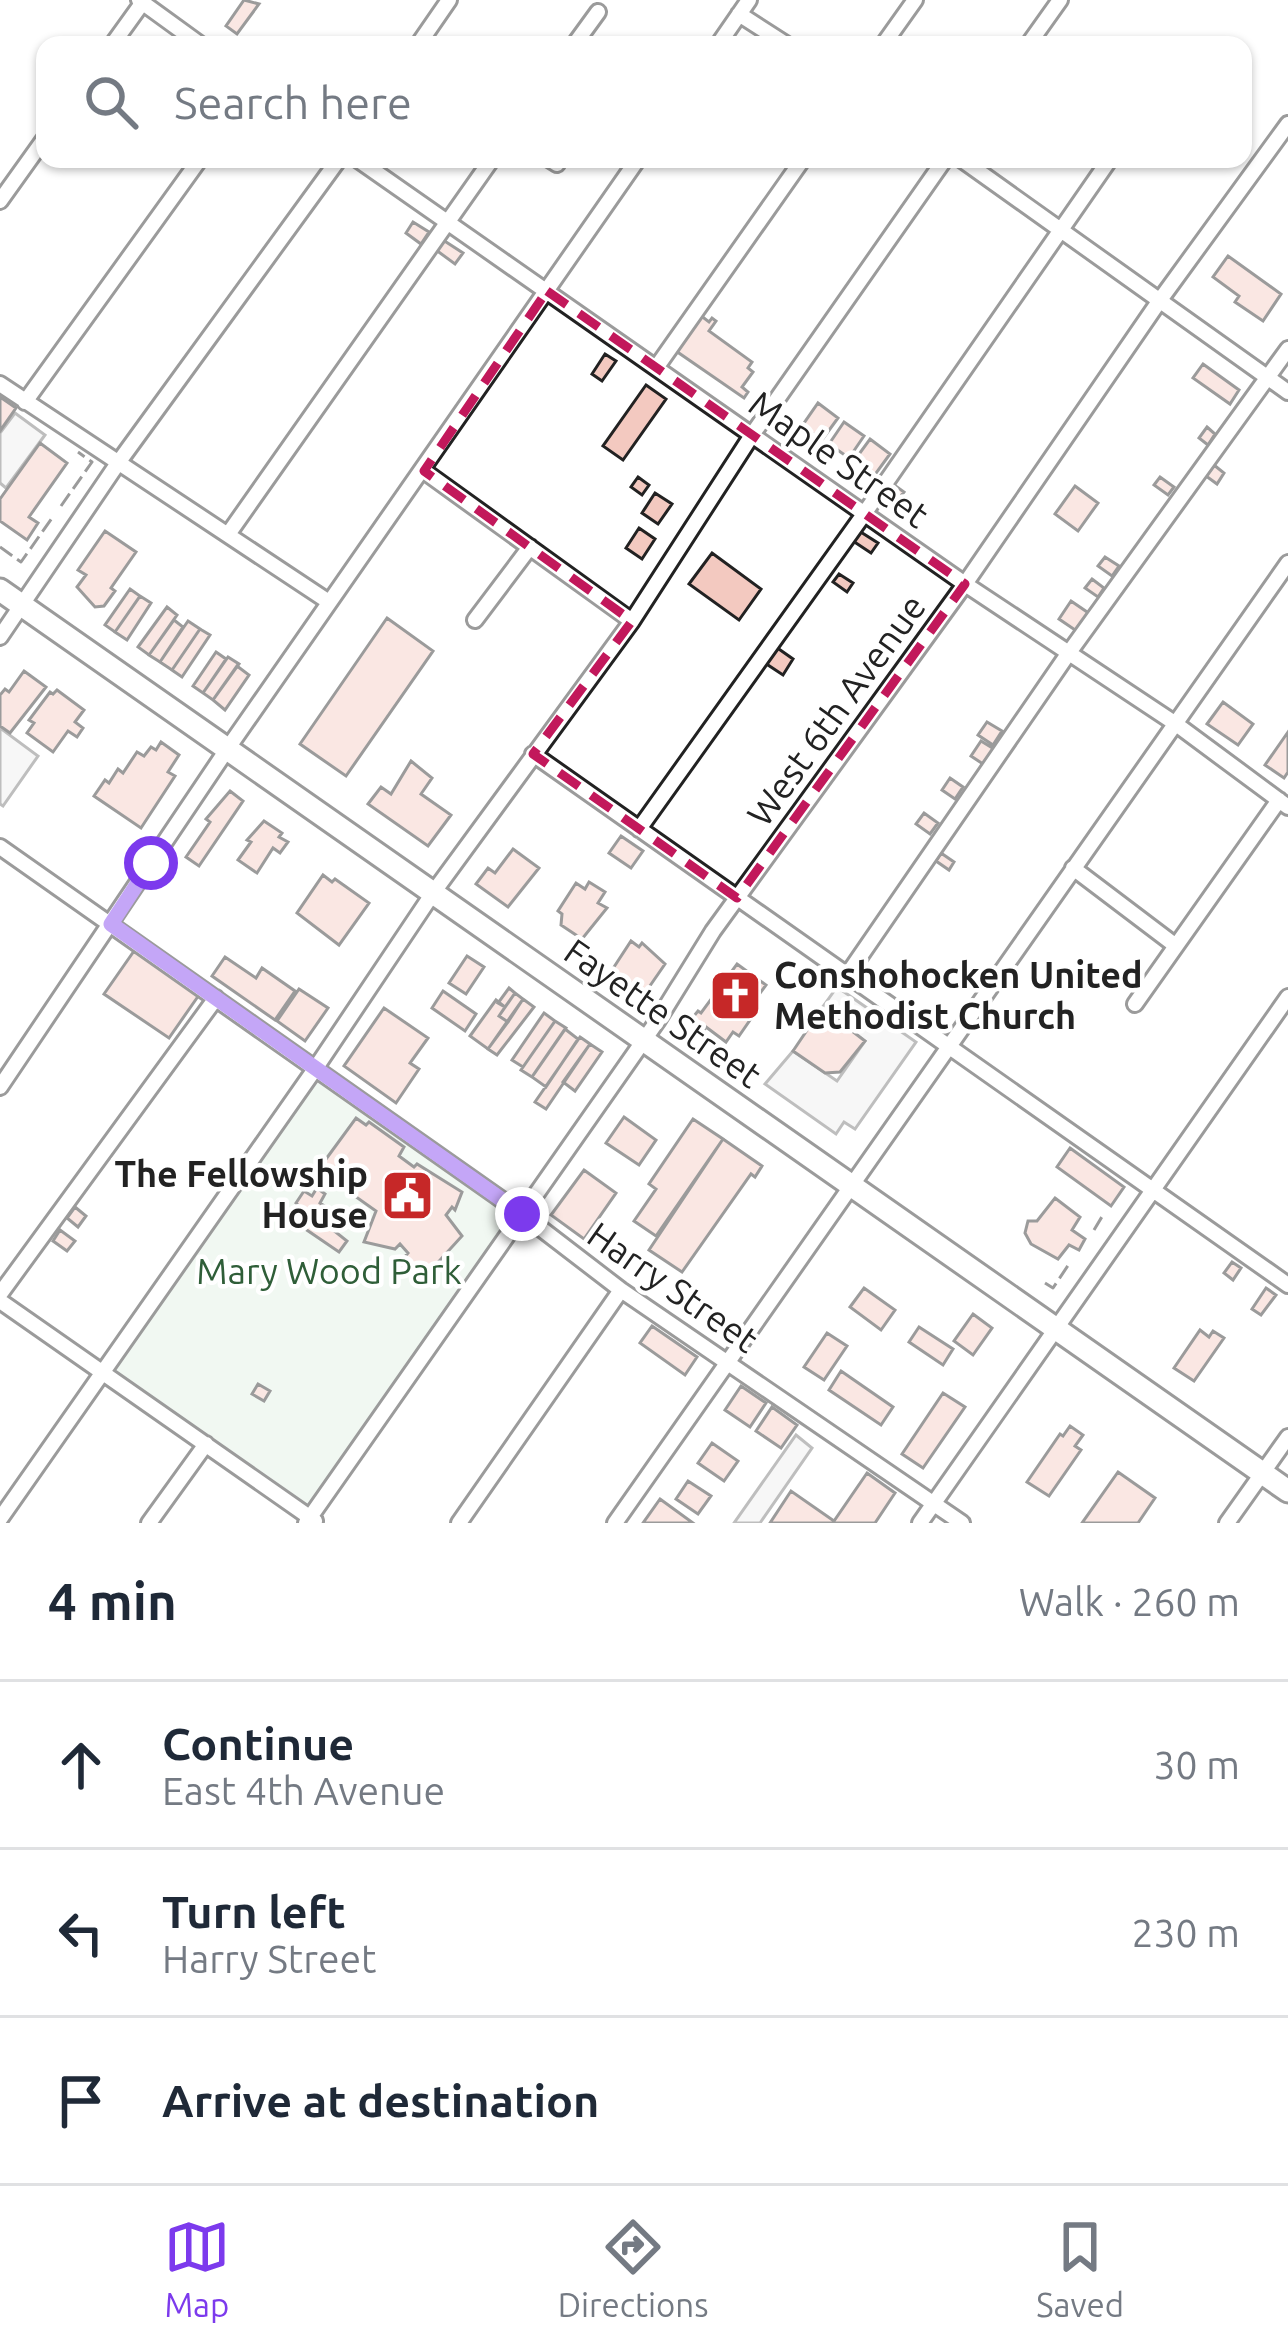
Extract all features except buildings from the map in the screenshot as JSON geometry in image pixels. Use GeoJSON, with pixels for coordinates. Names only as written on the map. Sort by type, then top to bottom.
{"type":"FeatureCollection","features":[{"type":"Feature","properties":{"kind":"main road","name":"Fayette Street"},"geometry":{"type":"LineString","coordinates":[[0,590],[1288,1491]]}},
{"type":"Feature","properties":{"kind":"street"},"geometry":{"type":"LineString","coordinates":[[424,36],[449,0]]}},
{"type":"Feature","properties":{"kind":"street"},"geometry":{"type":"LineString","coordinates":[[889,36],[914,0]]}},
{"type":"Feature","properties":{"kind":"street"},"geometry":{"type":"LineString","coordinates":[[1034,36],[1060,0]]}},
{"type":"Feature","properties":{"kind":"street"},"geometry":{"type":"LineString","coordinates":[[118,36],[141,1],[189,36]]}},
{"type":"Feature","properties":{"kind":"street"},"geometry":{"type":"LineString","coordinates":[[724,36],[744,7],[778,36]]}},
{"type":"Feature","properties":{"kind":"street"},"geometry":{"type":"LineString","coordinates":[[580,36],[598,11]]}},
{"type":"Feature","properties":{"kind":"street","name":"West 6th Avenue"},"geometry":{"type":"LineString","coordinates":[[311,1521],[644,1040],[736,898],[965,584],[1160,300],[1288,124]]}},
{"type":"Feature","properties":{"kind":"street"},"geometry":{"type":"LineString","coordinates":[[0,201],[36,151]]}},
{"type":"Feature","properties":{"kind":"street"},"geometry":{"type":"LineString","coordinates":[[25,402],[194,168]]}},
{"type":"Feature","properties":{"kind":"street"},"geometry":{"type":"LineString","coordinates":[[0,637],[118,463],[332,168]]}},
{"type":"Feature","properties":{"kind":"street","name":"Maple Street"},"geometry":{"type":"LineString","coordinates":[[370,168],[965,584],[1175,724],[1283,804]]}},
{"type":"Feature","properties":{"kind":"street"},"geometry":{"type":"LineString","coordinates":[[229,533],[485,168]]}},
{"type":"Feature","properties":{"kind":"street"},"geometry":{"type":"LineString","coordinates":[[0,1087],[227,748],[632,168]]}},
{"type":"Feature","properties":{"kind":"street"},"geometry":{"type":"LineString","coordinates":[[656,368],[797,168]]}},
{"type":"Feature","properties":{"kind":"street"},"geometry":{"type":"LineString","coordinates":[[1,1514],[315,1069],[433,893],[632,621],[752,435],[939,168]]}},
{"type":"Feature","properties":{"kind":"street"},"geometry":{"type":"LineString","coordinates":[[974,168],[1288,392]]}},
{"type":"Feature","properties":{"kind":"street"},"geometry":{"type":"LineString","coordinates":[[639,829],[1105,168]]}},
{"type":"Feature","properties":{"kind":"street"},"geometry":{"type":"LineString","coordinates":[[848,974],[1068,654],[1288,349]]}},
{"type":"Feature","properties":{"kind":"street"},"geometry":{"type":"LineString","coordinates":[[0,383],[329,602]]}},
{"type":"Feature","properties":{"kind":"street"},"geometry":{"type":"LineString","coordinates":[[424,471],[632,621]]}},
{"type":"Feature","properties":{"kind":"street"},"geometry":{"type":"LineString","coordinates":[[475,620],[530,547]]}},
{"type":"Feature","properties":{"kind":"street"},"geometry":{"type":"LineString","coordinates":[[615,1523],[1288,563]]}},
{"type":"Feature","properties":{"kind":"street"},"geometry":{"type":"LineString","coordinates":[[533,754],[1288,1285]]}},
{"type":"Feature","properties":{"kind":"street"},"geometry":{"type":"LineString","coordinates":[[1135,1004],[1283,804]]}},
{"type":"Feature","properties":{"kind":"street","name":"Harry Street"},"geometry":{"type":"LineString","coordinates":[[1,851],[522,1214],[621,1290],[962,1523]]}},
{"type":"Feature","properties":{"kind":"street"},"geometry":{"type":"LineString","coordinates":[[1073,868],[1176,946]]}},
{"type":"Feature","properties":{"kind":"street"},"geometry":{"type":"LineString","coordinates":[[920,1523],[1288,997]]}},
{"type":"Feature","properties":{"kind":"street"},"geometry":{"type":"LineString","coordinates":[[216,998],[0,1297],[311,1521]]}},
{"type":"Feature","properties":{"kind":"street"},"geometry":{"type":"LineString","coordinates":[[459,1523],[621,1290]]}},
{"type":"Feature","properties":{"kind":"street"},"geometry":{"type":"LineString","coordinates":[[1227,1523],[1288,1437]]}},
{"type":"Feature","properties":{"kind":"street"},"geometry":{"type":"LineString","coordinates":[[148,1523],[206,1444]]}},
{"type":"Feature","properties":{"kind":"highlighted area"},"geometry":{"type":"Polygon","coordinates":[[[547,291],[965,584],[737,898],[533,754],[632,621],[424,471],[547,291]]]}},
{"type":"Feature","properties":{"kind":"green space","name":"Mary Wood Park"},"geometry":{"type":"Polygon","coordinates":[[[315,1069],[522,1214],[310,1517],[104,1372],[315,1069]]]}},
{"type":"Feature","properties":{"kind":"shaded area"},"geometry":{"type":"Polygon","coordinates":[[[15,413],[45,435],[6,488],[0,483],[0,433],[15,413]]]}},
{"type":"Feature","properties":{"kind":"shaded area"},"geometry":{"type":"Polygon","coordinates":[[[0,728],[38,756],[3,806],[0,804],[0,728]]]}},
{"type":"Feature","properties":{"kind":"shaded area"},"geometry":{"type":"Polygon","coordinates":[[[837,987],[916,1042],[855,1129],[844,1122],[836,1134],[765,1084],[793,1051],[837,1081],[865,1041],[822,1008],[837,987]]]}},
{"type":"Feature","properties":{"kind":"shaded area"},"geometry":{"type":"Polygon","coordinates":[[[796,1435],[812,1448],[760,1523],[734,1523],[796,1435]]]}},
{"type":"Feature","properties":{"kind":"fence"},"geometry":{"type":"LineString","coordinates":[[61,506],[92,462],[78,452]]}},
{"type":"Feature","properties":{"kind":"fence"},"geometry":{"type":"LineString","coordinates":[[0,547],[21,562],[52,518]]}},
{"type":"Feature","properties":{"kind":"fence"},"geometry":{"type":"LineString","coordinates":[[1094,1230],[1103,1215]]}},
{"type":"Feature","properties":{"kind":"fence"},"geometry":{"type":"LineString","coordinates":[[1045,1283],[1053,1288],[1069,1264]]}},
{"type":"Feature","properties":{"kind":"place","name":"Conshohocken United Methodist Church"},"geometry":{"type":"Point","coordinates":[735,996]}},
{"type":"Feature","properties":{"kind":"place","name":"The Fellowship House"},"geometry":{"type":"Point","coordinates":[407,1195]}},
{"type":"Feature","properties":{"kind":"route"},"geometry":{"type":"LineString","coordinates":[[151,863],[111,924],[522,1214]]}}]}
